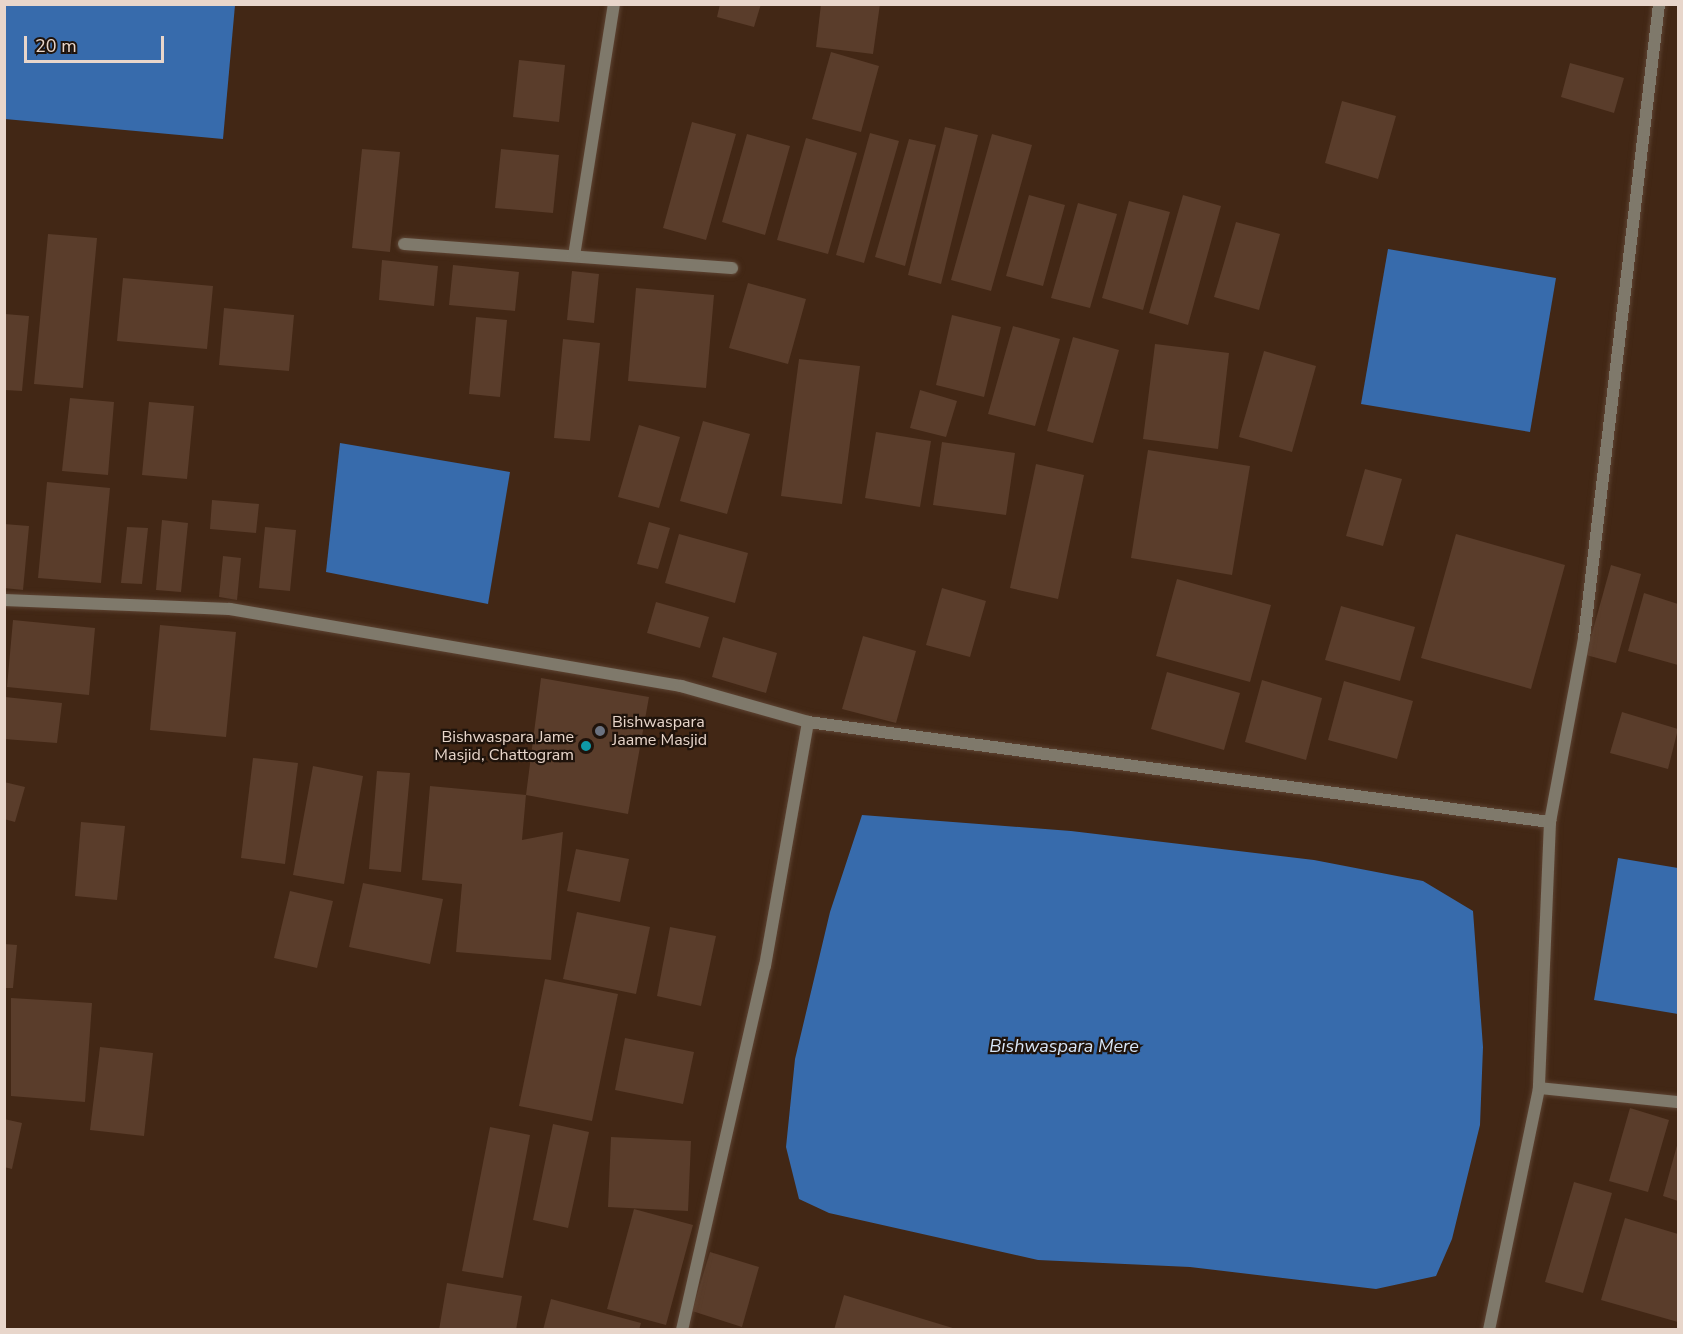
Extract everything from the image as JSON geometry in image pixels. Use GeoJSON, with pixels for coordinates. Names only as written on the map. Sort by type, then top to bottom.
{"type":"FeatureCollection","features":[{"type":"Feature","properties":{"kind":"street"},"geometry":{"type":"LineString","coordinates":[[574,256],[614,4]]}},
{"type":"Feature","properties":{"kind":"street"},"geometry":{"type":"LineString","coordinates":[[1489,1329],[1539,1088],[1550,822],[1584,638],[1659,4]]}},
{"type":"Feature","properties":{"kind":"street"},"geometry":{"type":"LineString","coordinates":[[404,244],[732,268]]}},
{"type":"Feature","properties":{"kind":"street"},"geometry":{"type":"LineString","coordinates":[[4,600],[230,609],[670,684],[808,722],[1550,822]]}},
{"type":"Feature","properties":{"kind":"street"},"geometry":{"type":"LineString","coordinates":[[682,1329],[765,966],[808,722]]}},
{"type":"Feature","properties":{"kind":"street"},"geometry":{"type":"LineString","coordinates":[[1539,1088],[1678,1102]]}},
{"type":"Feature","properties":{"kind":"water"},"geometry":{"type":"Polygon","coordinates":[[[4,5],[235,5],[223,139],[5,119],[4,5]]]}},
{"type":"Feature","properties":{"kind":"water"},"geometry":{"type":"Polygon","coordinates":[[[1388,249],[1556,278],[1530,432],[1361,404],[1388,249]]]}},
{"type":"Feature","properties":{"kind":"water"},"geometry":{"type":"Polygon","coordinates":[[[340,443],[510,472],[488,604],[326,572],[340,443]]]}},
{"type":"Feature","properties":{"kind":"water","name":"Bishwaspara Mere"},"geometry":{"type":"Polygon","coordinates":[[[862,815],[1071,831],[1314,860],[1423,881],[1473,911],[1483,1047],[1480,1125],[1452,1239],[1436,1276],[1376,1289],[1190,1267],[1038,1260],[829,1213],[799,1199],[786,1147],[795,1059],[830,912],[862,815]]]}},
{"type":"Feature","properties":{"kind":"water"},"geometry":{"type":"Polygon","coordinates":[[[1618,858],[1678,868],[1678,1014],[1594,1000],[1618,858]]]}},
{"type":"Feature","properties":{"kind":"building"},"geometry":{"type":"Polygon","coordinates":[[[720,4],[761,4],[754,27],[717,17],[720,4]]]}},
{"type":"Feature","properties":{"kind":"building"},"geometry":{"type":"Polygon","coordinates":[[[821,4],[880,4],[873,54],[816,47],[821,4]]]}},
{"type":"Feature","properties":{"kind":"building"},"geometry":{"type":"Polygon","coordinates":[[[831,52],[879,66],[861,132],[812,119],[831,52]]]}},
{"type":"Feature","properties":{"kind":"building"},"geometry":{"type":"Polygon","coordinates":[[[519,60],[565,65],[559,122],[513,117],[519,60]]]}},
{"type":"Feature","properties":{"kind":"building"},"geometry":{"type":"Polygon","coordinates":[[[1570,63],[1624,78],[1614,113],[1561,97],[1570,63]]]}},
{"type":"Feature","properties":{"kind":"building"},"geometry":{"type":"Polygon","coordinates":[[[1342,101],[1396,116],[1378,179],[1325,163],[1342,101]]]}},
{"type":"Feature","properties":{"kind":"building"},"geometry":{"type":"Polygon","coordinates":[[[692,122],[736,134],[706,240],[663,228],[692,122]]]}},
{"type":"Feature","properties":{"kind":"building"},"geometry":{"type":"Polygon","coordinates":[[[945,127],[978,135],[941,284],[908,275],[945,127]]]}},
{"type":"Feature","properties":{"kind":"building"},"geometry":{"type":"Polygon","coordinates":[[[870,133],[899,141],[864,263],[836,255],[870,133]]]}},
{"type":"Feature","properties":{"kind":"building"},"geometry":{"type":"Polygon","coordinates":[[[747,134],[790,146],[765,235],[722,222],[747,134]]]}},
{"type":"Feature","properties":{"kind":"building"},"geometry":{"type":"Polygon","coordinates":[[[992,134],[1032,145],[991,291],[951,280],[992,134]]]}},
{"type":"Feature","properties":{"kind":"building"},"geometry":{"type":"Polygon","coordinates":[[[806,138],[857,153],[828,254],[777,240],[806,138]]]}},
{"type":"Feature","properties":{"kind":"building"},"geometry":{"type":"Polygon","coordinates":[[[909,139],[936,145],[905,266],[875,257],[909,139]]]}},
{"type":"Feature","properties":{"kind":"building"},"geometry":{"type":"Polygon","coordinates":[[[362,149],[400,152],[390,252],[352,248],[362,149]]]}},
{"type":"Feature","properties":{"kind":"building"},"geometry":{"type":"Polygon","coordinates":[[[501,149],[559,155],[553,213],[495,208],[501,149]]]}},
{"type":"Feature","properties":{"kind":"building"},"geometry":{"type":"Polygon","coordinates":[[[1029,195],[1065,205],[1043,286],[1006,276],[1029,195]]]}},
{"type":"Feature","properties":{"kind":"building"},"geometry":{"type":"Polygon","coordinates":[[[1183,195],[1221,206],[1188,325],[1149,313],[1183,195]]]}},
{"type":"Feature","properties":{"kind":"building"},"geometry":{"type":"Polygon","coordinates":[[[1129,201],[1170,212],[1143,310],[1102,298],[1129,201]]]}},
{"type":"Feature","properties":{"kind":"building"},"geometry":{"type":"Polygon","coordinates":[[[1078,203],[1117,214],[1090,308],[1051,298],[1078,203]]]}},
{"type":"Feature","properties":{"kind":"building"},"geometry":{"type":"Polygon","coordinates":[[[1236,222],[1280,234],[1259,310],[1214,297],[1236,222]]]}},
{"type":"Feature","properties":{"kind":"building"},"geometry":{"type":"Polygon","coordinates":[[[48,234],[97,238],[83,388],[34,384],[48,234]]]}},
{"type":"Feature","properties":{"kind":"building"},"geometry":{"type":"Polygon","coordinates":[[[382,260],[438,266],[434,306],[379,300],[382,260]]]}},
{"type":"Feature","properties":{"kind":"building"},"geometry":{"type":"Polygon","coordinates":[[[453,265],[519,272],[515,311],[449,305],[453,265]]]}},
{"type":"Feature","properties":{"kind":"building"},"geometry":{"type":"Polygon","coordinates":[[[572,271],[599,274],[594,323],[567,320],[572,271]]]}},
{"type":"Feature","properties":{"kind":"building"},"geometry":{"type":"Polygon","coordinates":[[[123,278],[213,286],[207,349],[117,341],[123,278]]]}},
{"type":"Feature","properties":{"kind":"building"},"geometry":{"type":"Polygon","coordinates":[[[748,283],[806,299],[788,364],[729,348],[748,283]]]}},
{"type":"Feature","properties":{"kind":"building"},"geometry":{"type":"Polygon","coordinates":[[[636,288],[714,295],[706,388],[628,381],[636,288]]]}},
{"type":"Feature","properties":{"kind":"building"},"geometry":{"type":"Polygon","coordinates":[[[224,308],[294,315],[289,371],[219,365],[224,308]]]}},
{"type":"Feature","properties":{"kind":"building"},"geometry":{"type":"Polygon","coordinates":[[[5,314],[29,316],[22,391],[5,390],[5,314]]]}},
{"type":"Feature","properties":{"kind":"building"},"geometry":{"type":"Polygon","coordinates":[[[952,315],[1001,327],[984,397],[936,385],[952,315]]]}},
{"type":"Feature","properties":{"kind":"building"},"geometry":{"type":"Polygon","coordinates":[[[476,317],[507,320],[500,397],[469,394],[476,317]]]}},
{"type":"Feature","properties":{"kind":"building"},"geometry":{"type":"Polygon","coordinates":[[[1013,326],[1060,339],[1035,426],[988,414],[1013,326]]]}},
{"type":"Feature","properties":{"kind":"building"},"geometry":{"type":"Polygon","coordinates":[[[1073,337],[1119,350],[1093,443],[1047,431],[1073,337]]]}},
{"type":"Feature","properties":{"kind":"building"},"geometry":{"type":"Polygon","coordinates":[[[563,339],[600,343],[590,441],[554,438],[563,339]]]}},
{"type":"Feature","properties":{"kind":"building"},"geometry":{"type":"Polygon","coordinates":[[[1155,344],[1229,353],[1218,449],[1143,439],[1155,344]]]}},
{"type":"Feature","properties":{"kind":"building"},"geometry":{"type":"Polygon","coordinates":[[[1264,351],[1316,366],[1292,452],[1239,437],[1264,351]]]}},
{"type":"Feature","properties":{"kind":"building"},"geometry":{"type":"Polygon","coordinates":[[[799,359],[860,366],[842,504],[781,496],[799,359]]]}},
{"type":"Feature","properties":{"kind":"building"},"geometry":{"type":"Polygon","coordinates":[[[920,390],[957,401],[946,437],[910,428],[920,390]]]}},
{"type":"Feature","properties":{"kind":"building"},"geometry":{"type":"Polygon","coordinates":[[[70,398],[114,402],[108,475],[62,471],[70,398]]]}},
{"type":"Feature","properties":{"kind":"building"},"geometry":{"type":"Polygon","coordinates":[[[149,402],[194,406],[187,479],[142,475],[149,402]]]}},
{"type":"Feature","properties":{"kind":"building"},"geometry":{"type":"Polygon","coordinates":[[[703,421],[750,434],[727,514],[680,501],[703,421]]]}},
{"type":"Feature","properties":{"kind":"building"},"geometry":{"type":"Polygon","coordinates":[[[639,425],[680,437],[659,508],[618,497],[639,425]]]}},
{"type":"Feature","properties":{"kind":"building"},"geometry":{"type":"Polygon","coordinates":[[[876,432],[931,441],[920,507],[865,498],[876,432]]]}},
{"type":"Feature","properties":{"kind":"building"},"geometry":{"type":"Polygon","coordinates":[[[942,442],[1015,453],[1006,515],[933,505],[942,442]]]}},
{"type":"Feature","properties":{"kind":"building"},"geometry":{"type":"Polygon","coordinates":[[[1148,450],[1250,466],[1232,575],[1131,558],[1148,450]]]}},
{"type":"Feature","properties":{"kind":"building"},"geometry":{"type":"Polygon","coordinates":[[[1036,464],[1084,475],[1058,599],[1010,588],[1036,464]]]}},
{"type":"Feature","properties":{"kind":"building"},"geometry":{"type":"Polygon","coordinates":[[[1365,469],[1402,479],[1383,546],[1346,536],[1365,469]]]}},
{"type":"Feature","properties":{"kind":"building"},"geometry":{"type":"Polygon","coordinates":[[[47,482],[110,488],[101,583],[38,578],[47,482]]]}},
{"type":"Feature","properties":{"kind":"building"},"geometry":{"type":"Polygon","coordinates":[[[212,500],[259,504],[256,533],[210,529],[212,500]]]}},
{"type":"Feature","properties":{"kind":"building"},"geometry":{"type":"Polygon","coordinates":[[[162,520],[188,523],[181,592],[156,590],[162,520]]]}},
{"type":"Feature","properties":{"kind":"building"},"geometry":{"type":"Polygon","coordinates":[[[649,522],[670,528],[658,569],[637,564],[649,522]]]}},
{"type":"Feature","properties":{"kind":"building"},"geometry":{"type":"Polygon","coordinates":[[[4,524],[29,526],[23,590],[4,588],[4,524]]]}},
{"type":"Feature","properties":{"kind":"building"},"geometry":{"type":"Polygon","coordinates":[[[127,527],[148,528],[142,584],[121,583],[127,527]]]}},
{"type":"Feature","properties":{"kind":"building"},"geometry":{"type":"Polygon","coordinates":[[[265,527],[296,530],[290,591],[259,588],[265,527]]]}},
{"type":"Feature","properties":{"kind":"building"},"geometry":{"type":"Polygon","coordinates":[[[679,534],[748,553],[735,603],[665,583],[679,534]]]}},
{"type":"Feature","properties":{"kind":"building"},"geometry":{"type":"Polygon","coordinates":[[[1456,534],[1565,565],[1531,689],[1421,658],[1456,534]]]}},
{"type":"Feature","properties":{"kind":"building"},"geometry":{"type":"Polygon","coordinates":[[[223,556],[241,558],[237,600],[219,597],[223,556]]]}},
{"type":"Feature","properties":{"kind":"building"},"geometry":{"type":"Polygon","coordinates":[[[1611,565],[1641,574],[1616,663],[1586,655],[1611,565]]]}},
{"type":"Feature","properties":{"kind":"building"},"geometry":{"type":"Polygon","coordinates":[[[1177,579],[1271,605],[1250,682],[1156,656],[1177,579]]]}},
{"type":"Feature","properties":{"kind":"building"},"geometry":{"type":"Polygon","coordinates":[[[942,588],[986,601],[970,657],[926,645],[942,588]]]}},
{"type":"Feature","properties":{"kind":"building"},"geometry":{"type":"Polygon","coordinates":[[[1644,593],[1678,604],[1678,665],[1628,651],[1644,593]]]}},
{"type":"Feature","properties":{"kind":"building"},"geometry":{"type":"Polygon","coordinates":[[[656,602],[709,617],[700,648],[647,633],[656,602]]]}},
{"type":"Feature","properties":{"kind":"building"},"geometry":{"type":"Polygon","coordinates":[[[1341,606],[1415,627],[1400,681],[1325,660],[1341,606]]]}},
{"type":"Feature","properties":{"kind":"building"},"geometry":{"type":"Polygon","coordinates":[[[13,620],[95,628],[89,695],[7,687],[13,620]]]}},
{"type":"Feature","properties":{"kind":"building"},"geometry":{"type":"Polygon","coordinates":[[[160,625],[236,632],[226,737],[150,730],[160,625]]]}},
{"type":"Feature","properties":{"kind":"building"},"geometry":{"type":"Polygon","coordinates":[[[863,636],[916,651],[896,723],[842,709],[863,636]]]}},
{"type":"Feature","properties":{"kind":"building"},"geometry":{"type":"Polygon","coordinates":[[[723,637],[777,653],[766,693],[712,677],[723,637]]]}},
{"type":"Feature","properties":{"kind":"building"},"geometry":{"type":"Polygon","coordinates":[[[1167,672],[1240,693],[1224,750],[1151,729],[1167,672]]]}},
{"type":"Feature","properties":{"kind":"building","name":"Bishwaspara Jame Masjid, Chattogram"},"geometry":{"type":"Polygon","coordinates":[[[541,678],[649,697],[628,814],[526,795],[541,678]]]}},
{"type":"Feature","properties":{"kind":"building"},"geometry":{"type":"Polygon","coordinates":[[[1262,680],[1322,698],[1306,760],[1245,742],[1262,680]]]}},
{"type":"Feature","properties":{"kind":"building"},"geometry":{"type":"Polygon","coordinates":[[[1344,681],[1413,701],[1397,759],[1328,740],[1344,681]]]}},
{"type":"Feature","properties":{"kind":"building"},"geometry":{"type":"Polygon","coordinates":[[[5,697],[62,703],[57,743],[4,739],[5,697]]]}},
{"type":"Feature","properties":{"kind":"building"},"geometry":{"type":"Polygon","coordinates":[[[1622,712],[1678,729],[1668,769],[1610,753],[1622,712]]]}},
{"type":"Feature","properties":{"kind":"building"},"geometry":{"type":"Polygon","coordinates":[[[253,758],[298,763],[285,864],[241,858],[253,758]]]}},
{"type":"Feature","properties":{"kind":"building"},"geometry":{"type":"Polygon","coordinates":[[[313,766],[363,776],[344,884],[293,875],[313,766]]]}},
{"type":"Feature","properties":{"kind":"building"},"geometry":{"type":"Polygon","coordinates":[[[377,771],[410,773],[401,872],[369,869],[377,771]]]}},
{"type":"Feature","properties":{"kind":"building"},"geometry":{"type":"Polygon","coordinates":[[[4,782],[25,787],[15,822],[4,819],[4,782]]]}},
{"type":"Feature","properties":{"kind":"building"},"geometry":{"type":"Polygon","coordinates":[[[430,786],[526,795],[522,840],[563,832],[551,960],[456,952],[462,884],[422,880],[430,786]]]}},
{"type":"Feature","properties":{"kind":"building"},"geometry":{"type":"Polygon","coordinates":[[[81,822],[125,826],[117,900],[75,896],[81,822]]]}},
{"type":"Feature","properties":{"kind":"building"},"geometry":{"type":"Polygon","coordinates":[[[576,849],[629,859],[620,902],[567,891],[576,849]]]}},
{"type":"Feature","properties":{"kind":"building"},"geometry":{"type":"Polygon","coordinates":[[[363,883],[443,899],[430,964],[349,947],[363,883]]]}},
{"type":"Feature","properties":{"kind":"building"},"geometry":{"type":"Polygon","coordinates":[[[290,891],[333,901],[317,968],[274,958],[290,891]]]}},
{"type":"Feature","properties":{"kind":"building"},"geometry":{"type":"Polygon","coordinates":[[[577,912],[650,927],[636,994],[563,979],[577,912]]]}},
{"type":"Feature","properties":{"kind":"building"},"geometry":{"type":"Polygon","coordinates":[[[670,927],[716,936],[701,1006],[657,996],[670,927]]]}},
{"type":"Feature","properties":{"kind":"building"},"geometry":{"type":"Polygon","coordinates":[[[4,944],[17,945],[13,988],[4,988],[4,944]]]}},
{"type":"Feature","properties":{"kind":"building"},"geometry":{"type":"Polygon","coordinates":[[[545,979],[618,994],[592,1121],[519,1106],[545,979]]]}},
{"type":"Feature","properties":{"kind":"building"},"geometry":{"type":"Polygon","coordinates":[[[11,998],[92,1003],[85,1102],[11,1096],[11,998]]]}},
{"type":"Feature","properties":{"kind":"building"},"geometry":{"type":"Polygon","coordinates":[[[625,1038],[694,1052],[683,1104],[615,1090],[625,1038]]]}},
{"type":"Feature","properties":{"kind":"building"},"geometry":{"type":"Polygon","coordinates":[[[100,1047],[153,1053],[144,1136],[90,1130],[100,1047]]]}},
{"type":"Feature","properties":{"kind":"building"},"geometry":{"type":"Polygon","coordinates":[[[1630,1108],[1669,1120],[1648,1192],[1609,1181],[1630,1108]]]}},
{"type":"Feature","properties":{"kind":"building"},"geometry":{"type":"Polygon","coordinates":[[[4,1119],[22,1123],[12,1169],[4,1167],[4,1119]]]}},
{"type":"Feature","properties":{"kind":"building"},"geometry":{"type":"Polygon","coordinates":[[[553,1124],[589,1132],[568,1228],[533,1220],[553,1124]]]}},
{"type":"Feature","properties":{"kind":"building"},"geometry":{"type":"Polygon","coordinates":[[[490,1127],[530,1135],[503,1278],[462,1271],[490,1127]]]}},
{"type":"Feature","properties":{"kind":"building"},"geometry":{"type":"Polygon","coordinates":[[[611,1137],[691,1141],[688,1211],[608,1207],[611,1137]]]}},
{"type":"Feature","properties":{"kind":"building"},"geometry":{"type":"Polygon","coordinates":[[[1678,1142],[1678,1201],[1663,1196],[1678,1142]]]}},
{"type":"Feature","properties":{"kind":"building"},"geometry":{"type":"Polygon","coordinates":[[[1574,1182],[1612,1193],[1583,1293],[1545,1282],[1574,1182]]]}},
{"type":"Feature","properties":{"kind":"building"},"geometry":{"type":"Polygon","coordinates":[[[634,1209],[693,1225],[666,1325],[607,1309],[634,1209]]]}},
{"type":"Feature","properties":{"kind":"building"},"geometry":{"type":"Polygon","coordinates":[[[1625,1218],[1678,1234],[1678,1322],[1601,1300],[1625,1218]]]}},
{"type":"Feature","properties":{"kind":"building"},"geometry":{"type":"Polygon","coordinates":[[[710,1252],[759,1267],[742,1327],[692,1311],[710,1252]]]}},
{"type":"Feature","properties":{"kind":"building"},"geometry":{"type":"Polygon","coordinates":[[[447,1283],[522,1296],[516,1330],[439,1330],[447,1283]]]}},
{"type":"Feature","properties":{"kind":"building"},"geometry":{"type":"Polygon","coordinates":[[[844,1295],[956,1329],[956,1330],[834,1330],[844,1295]]]}},
{"type":"Feature","properties":{"kind":"building"},"geometry":{"type":"Polygon","coordinates":[[[551,1299],[641,1323],[639,1330],[543,1330],[551,1299]]]}},
{"type":"Feature","properties":{"kind":"place","name":"Bishwaspara Jaame Masjid"},"geometry":{"type":"Point","coordinates":[600,731]}},
{"type":"Feature","properties":{"kind":"place","name":"Bishwaspara Jame Masjid, Chattogram"},"geometry":{"type":"Point","coordinates":[586,746]}}]}
